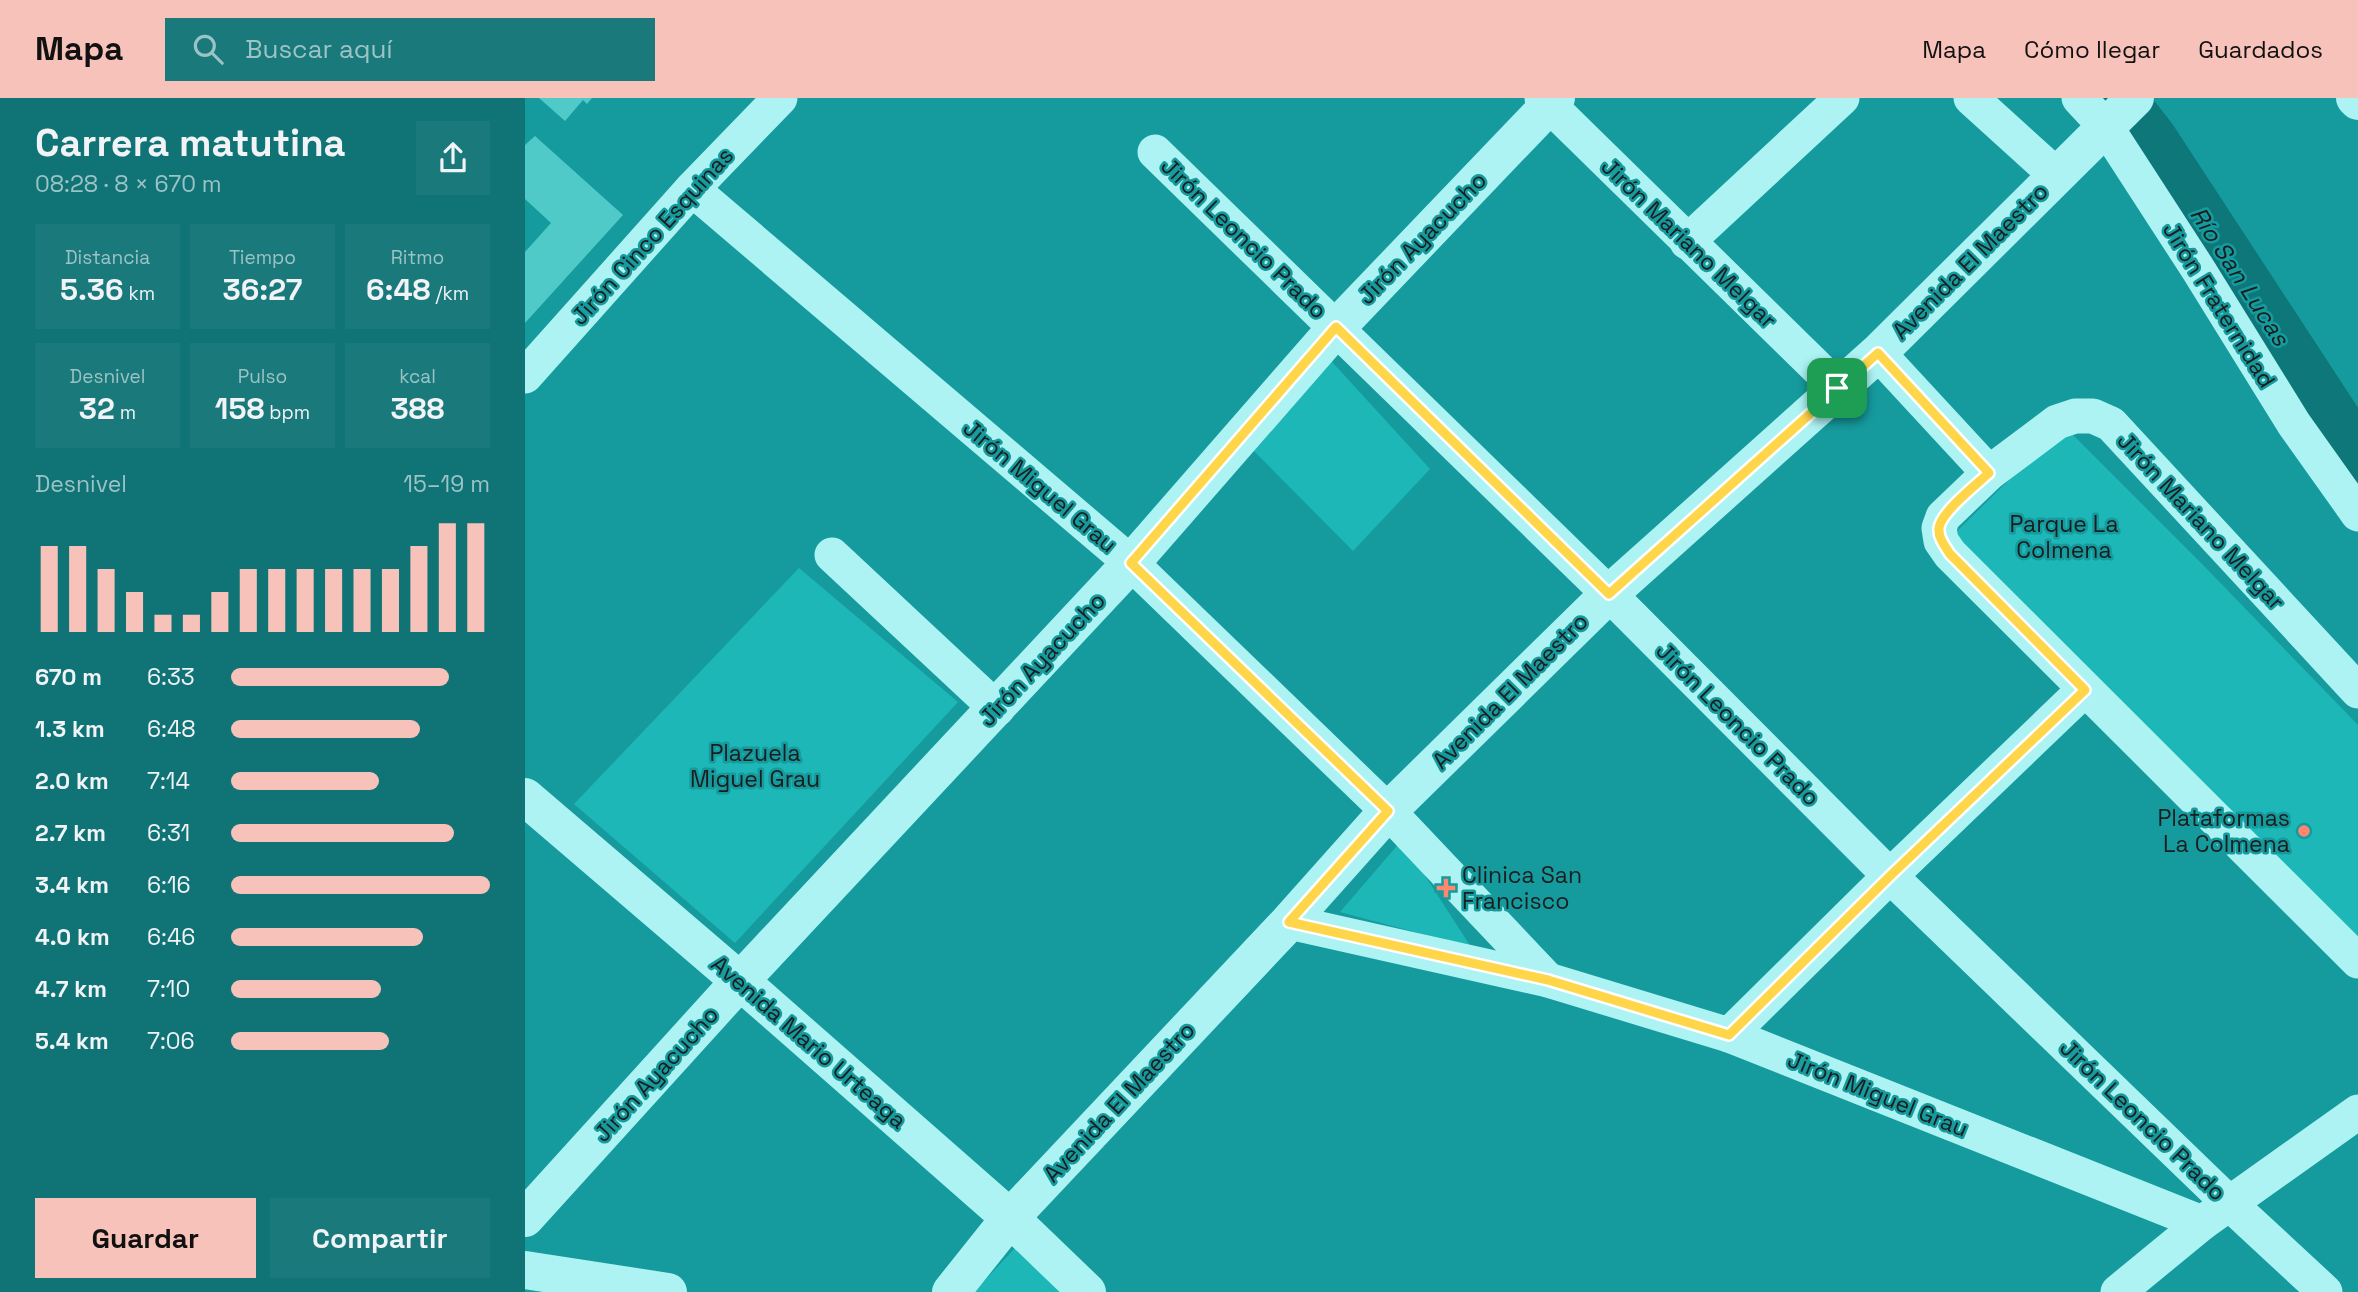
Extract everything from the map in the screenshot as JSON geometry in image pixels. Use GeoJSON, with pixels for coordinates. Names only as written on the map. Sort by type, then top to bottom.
{"type":"FeatureCollection","features":[{"type":"Feature","properties":{"kind":"street","name":"Jirón Cinco Esquinas"},"geometry":{"type":"LineString","coordinates":[[525,376],[692,189],[780,98]]}},
{"type":"Feature","properties":{"kind":"street"},"geometry":{"type":"LineString","coordinates":[[1687,242],[1842,98]]}},
{"type":"Feature","properties":{"kind":"street"},"geometry":{"type":"LineString","coordinates":[[1971,98],[2056,176]]}},
{"type":"Feature","properties":{"kind":"street","name":"Jirón Fraternidad"},"geometry":{"type":"LineString","coordinates":[[2079,98],[2120,113],[2198,269],[2294,424],[2358,514]]}},
{"type":"Feature","properties":{"kind":"street","name":"Jirón Mariano Melgar"},"geometry":{"type":"LineString","coordinates":[[1549,100],[1687,242],[1837,388]]}},
{"type":"Feature","properties":{"kind":"street","name":"Jirón Ayacucho"},"geometry":{"type":"LineString","coordinates":[[525,1218],[740,981],[1131,563],[1336,327],[1549,100]]}},
{"type":"Feature","properties":{"kind":"street","name":"Avenida El Maestro"},"geometry":{"type":"LineString","coordinates":[[951,1292],[1010,1218],[1289,922],[1388,811],[1609,594],[1878,353],[2120,113]]}},
{"type":"Feature","properties":{"kind":"street","name":"Jirón Leoncio Prado"},"geometry":{"type":"LineString","coordinates":[[1155,152],[1609,594],[1890,876],[2216,1213],[2325,1292]]}},
{"type":"Feature","properties":{"kind":"street","name":"Jirón Miguel Grau"},"geometry":{"type":"LineString","coordinates":[[692,189],[1131,563],[1388,811],[1548,980]]}},
{"type":"Feature","properties":{"kind":"street"},"geometry":{"type":"LineString","coordinates":[[1878,353],[1989,473]]}},
{"type":"Feature","properties":{"kind":"street","name":"Jirón Mariano Melgar"},"geometry":{"type":"LineString","coordinates":[[2358,691],[2111,424],[2093,416],[2075,416],[2056,422],[1989,473],[1943,517],[1939,528],[1941,541],[1950,554],[2358,961]]}},
{"type":"Feature","properties":{"kind":"street"},"geometry":{"type":"LineString","coordinates":[[832,555],[997,709]]}},
{"type":"Feature","properties":{"kind":"street"},"geometry":{"type":"LineString","coordinates":[[1729,1035],[1890,876],[2085,690]]}},
{"type":"Feature","properties":{"kind":"street","name":"Avenida Mario Urteaga"},"geometry":{"type":"LineString","coordinates":[[525,797],[1010,1218],[1087,1292]]}},
{"type":"Feature","properties":{"kind":"street","name":"Jirón Miguel Grau"},"geometry":{"type":"LineString","coordinates":[[1289,922],[1548,980],[1729,1035],[2216,1213]]}},
{"type":"Feature","properties":{"kind":"street"},"geometry":{"type":"LineString","coordinates":[[2117,1292],[2216,1213],[2358,1112]]}},
{"type":"Feature","properties":{"kind":"street"},"geometry":{"type":"LineString","coordinates":[[525,1270],[668,1292]]}},
{"type":"Feature","properties":{"kind":"green space"},"geometry":{"type":"Polygon","coordinates":[[[1323,352],[1430,469],[1353,551],[1246,443],[1323,352]]]}},
{"type":"Feature","properties":{"kind":"green space","name":"Parque La Colmena"},"geometry":{"type":"Polygon","coordinates":[[[2064,426],[2358,725],[2358,938],[1951,537],[2064,426]]]}},
{"type":"Feature","properties":{"kind":"green space","name":"Plazuela Miguel Grau"},"geometry":{"type":"Polygon","coordinates":[[[799,568],[958,702],[735,943],[574,804],[799,568]]]}},
{"type":"Feature","properties":{"kind":"green space"},"geometry":{"type":"Polygon","coordinates":[[[1402,840],[1471,947],[1340,912],[1402,840]]]}},
{"type":"Feature","properties":{"kind":"green space"},"geometry":{"type":"Polygon","coordinates":[[[1015,1248],[1063,1292],[974,1292],[1015,1248]]]}},
{"type":"Feature","properties":{"kind":"building"},"geometry":{"type":"Polygon","coordinates":[[[539,98],[592,98],[587,104],[583,100],[565,121],[539,98]]]}},
{"type":"Feature","properties":{"kind":"building"},"geometry":{"type":"Polygon","coordinates":[[[535,136],[623,215],[525,323],[525,252],[551,223],[525,199],[525,145],[535,136]]]}},
{"type":"Feature","properties":{"kind":"waterway","name":"Río San Lucas"},"geometry":{"type":"LineString","coordinates":[[2118,98],[2150,139],[2358,457]]}},
{"type":"Feature","properties":{"kind":"place","name":"Plataformas La Colmena"},"geometry":{"type":"Point","coordinates":[2304,831]}},
{"type":"Feature","properties":{"kind":"place","name":"Clinica San Francisco"},"geometry":{"type":"Point","coordinates":[1446,888]}},
{"type":"Feature","properties":{"kind":"route"},"geometry":{"type":"LineString","coordinates":[[1336,327],[1609,594],[1837,388],[1878,353],[1989,473],[1943,517],[1939,528],[1941,541],[1950,554],[2085,690],[1890,876],[1729,1035],[1548,980],[1289,922],[1388,811],[1131,563],[1336,327]]}}]}
